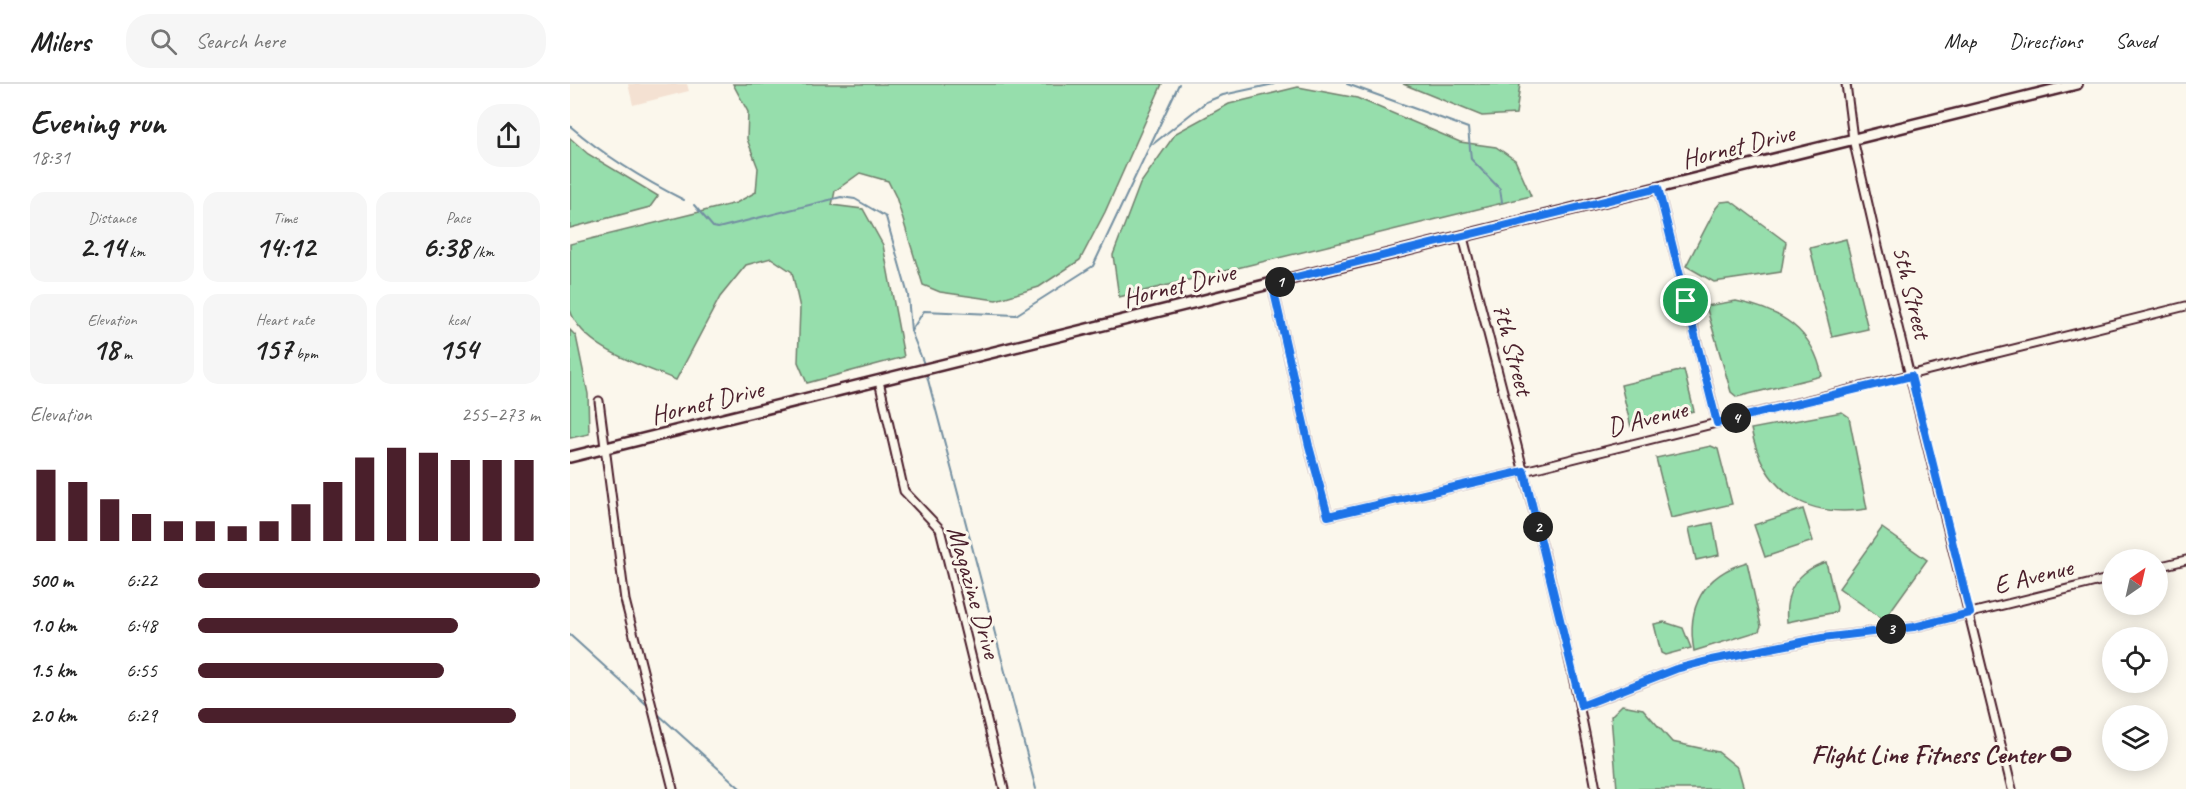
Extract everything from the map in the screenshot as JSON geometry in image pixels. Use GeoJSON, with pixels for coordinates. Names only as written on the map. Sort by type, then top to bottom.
{"type":"FeatureCollection","features":[{"type":"Feature","properties":{"kind":"main road","name":"Hornet Drive"},"geometry":{"type":"LineString","coordinates":[[570,457],[2077,84]]}},
{"type":"Feature","properties":{"kind":"street","name":"5th Street"},"geometry":{"type":"LineString","coordinates":[[1846,84],[1853,139],[2012,789]]}},
{"type":"Feature","properties":{"kind":"street"},"geometry":{"type":"LineString","coordinates":[[1658,188],[1717,423]]}},
{"type":"Feature","properties":{"kind":"street","name":"7th Street"},"geometry":{"type":"LineString","coordinates":[[1462,237],[1524,471],[1581,706],[1596,789]]}},
{"type":"Feature","properties":{"kind":"street","name":"D Avenue"},"geometry":{"type":"LineString","coordinates":[[1272,283],[1309,446],[1328,516],[1524,471],[2186,306]]}},
{"type":"Feature","properties":{"kind":"street","name":"Magazine Drive"},"geometry":{"type":"LineString","coordinates":[[879,381],[904,492],[940,529],[1004,789]]}},
{"type":"Feature","properties":{"kind":"street"},"geometry":{"type":"LineString","coordinates":[[599,401],[625,600],[673,789]]}},
{"type":"Feature","properties":{"kind":"street"},"geometry":{"type":"LineString","coordinates":[[2168,564],[2186,560]]}},
{"type":"Feature","properties":{"kind":"street","name":"E Avenue"},"geometry":{"type":"LineString","coordinates":[[1581,706],[1676,669],[1711,660],[1832,636],[1914,627],[2102,580]]}},
{"type":"Feature","properties":{"kind":"shaded area"},"geometry":{"type":"Polygon","coordinates":[[[628,84],[687,84],[689,91],[633,105],[628,84]]]}},
{"type":"Feature","properties":{"kind":"green space"},"geometry":{"type":"Polygon","coordinates":[[[733,84],[1162,84],[1105,212],[1080,260],[1039,287],[996,300],[940,292],[923,285],[896,197],[888,181],[860,173],[835,191],[832,205],[863,209],[883,245],[904,357],[807,383],[798,362],[800,308],[792,272],[771,258],[746,265],[720,297],[676,380],[615,354],[587,335],[577,324],[570,310],[570,244],[736,203],[756,192],[758,168],[747,139],[748,112],[733,84]]]}},
{"type":"Feature","properties":{"kind":"green space"},"geometry":{"type":"Polygon","coordinates":[[[1403,84],[1520,84],[1516,114],[1482,116],[1403,84]]]}},
{"type":"Feature","properties":{"kind":"green space"},"geometry":{"type":"Polygon","coordinates":[[[1298,87],[1357,98],[1460,142],[1496,147],[1515,160],[1531,196],[1119,297],[1113,255],[1140,184],[1176,133],[1229,104],[1298,87]]]}},
{"type":"Feature","properties":{"kind":"green space"},"geometry":{"type":"Polygon","coordinates":[[[570,138],[588,154],[658,196],[650,207],[570,228],[570,138]]]}},
{"type":"Feature","properties":{"kind":"green space"},"geometry":{"type":"Polygon","coordinates":[[[1731,201],[1786,242],[1781,272],[1714,282],[1686,266],[1716,208],[1721,202],[1731,201]]]}},
{"type":"Feature","properties":{"kind":"green space"},"geometry":{"type":"Polygon","coordinates":[[[1846,239],[1868,329],[1832,337],[1810,248],[1846,239]]]}},
{"type":"Feature","properties":{"kind":"green space"},"geometry":{"type":"Polygon","coordinates":[[[1736,301],[1767,310],[1792,324],[1811,346],[1822,376],[1737,397],[1731,392],[1706,306],[1736,301]]]}},
{"type":"Feature","properties":{"kind":"green space"},"geometry":{"type":"Polygon","coordinates":[[[570,330],[576,336],[588,394],[589,434],[570,438],[570,330]]]}},
{"type":"Feature","properties":{"kind":"green space"},"geometry":{"type":"Polygon","coordinates":[[[1684,370],[1694,411],[1631,427],[1621,385],[1684,370]]]}},
{"type":"Feature","properties":{"kind":"green space"},"geometry":{"type":"Polygon","coordinates":[[[1842,412],[1849,417],[1867,509],[1845,511],[1825,509],[1806,504],[1791,496],[1777,484],[1766,469],[1757,451],[1751,429],[1842,412]]]}},
{"type":"Feature","properties":{"kind":"green space"},"geometry":{"type":"Polygon","coordinates":[[[1711,446],[1718,449],[1732,504],[1671,518],[1656,458],[1711,446]]]}},
{"type":"Feature","properties":{"kind":"green space"},"geometry":{"type":"Polygon","coordinates":[[[1803,509],[1813,541],[1765,557],[1754,525],[1803,509]]]}},
{"type":"Feature","properties":{"kind":"green space"},"geometry":{"type":"Polygon","coordinates":[[[1713,523],[1719,555],[1696,560],[1689,528],[1713,523]]]}},
{"type":"Feature","properties":{"kind":"green space"},"geometry":{"type":"Polygon","coordinates":[[[1882,528],[1927,560],[1884,620],[1839,588],[1882,528]]]}},
{"type":"Feature","properties":{"kind":"green space"},"geometry":{"type":"Polygon","coordinates":[[[1747,562],[1761,626],[1759,631],[1694,651],[1693,620],[1701,595],[1719,575],[1747,562]]]}},
{"type":"Feature","properties":{"kind":"green space"},"geometry":{"type":"Polygon","coordinates":[[[1826,562],[1837,607],[1836,612],[1787,622],[1788,601],[1794,584],[1807,571],[1826,562]]]}},
{"type":"Feature","properties":{"kind":"green space"},"geometry":{"type":"Polygon","coordinates":[[[1664,622],[1683,628],[1691,648],[1665,655],[1661,653],[1654,624],[1664,622]]]}},
{"type":"Feature","properties":{"kind":"green space"},"geometry":{"type":"Polygon","coordinates":[[[1622,705],[1643,709],[1672,742],[1718,752],[1738,768],[1744,789],[1617,789],[1611,716],[1622,705]]]}},
{"type":"Feature","properties":{"kind":"waterway"},"geometry":{"type":"LineString","coordinates":[[911,331],[924,311],[1016,315],[1093,266],[1179,84]]}},
{"type":"Feature","properties":{"kind":"waterway"},"geometry":{"type":"LineString","coordinates":[[1153,144],[1206,102],[1223,95],[1274,84]]}},
{"type":"Feature","properties":{"kind":"waterway"},"geometry":{"type":"LineString","coordinates":[[1347,84],[1468,128],[1471,159],[1500,189],[1502,202]]}},
{"type":"Feature","properties":{"kind":"waterway"},"geometry":{"type":"LineString","coordinates":[[570,126],[624,166],[684,200]]}},
{"type":"Feature","properties":{"kind":"waterway"},"geometry":{"type":"LineString","coordinates":[[694,205],[713,227],[718,228],[841,197],[855,199],[886,217],[908,295],[911,331],[924,364]]}},
{"type":"Feature","properties":{"kind":"waterway"},"geometry":{"type":"LineString","coordinates":[[927,376],[1036,789]]}},
{"type":"Feature","properties":{"kind":"waterway"},"geometry":{"type":"LineString","coordinates":[[570,635],[646,704]]}},
{"type":"Feature","properties":{"kind":"waterway"},"geometry":{"type":"LineString","coordinates":[[659,715],[741,789]]}},
{"type":"Feature","properties":{"kind":"place","name":"Flight Line Fitness Center"},"geometry":{"type":"Point","coordinates":[2061,754]}},
{"type":"Feature","properties":{"kind":"route"},"geometry":{"type":"LineString","coordinates":[[1658,188],[1686,301],[1717,423],[1911,376],[1970,613],[1914,627],[1852,633],[1711,660],[1676,669],[1581,706],[1524,471],[1328,516],[1309,446],[1272,283],[1658,188]]}}]}
